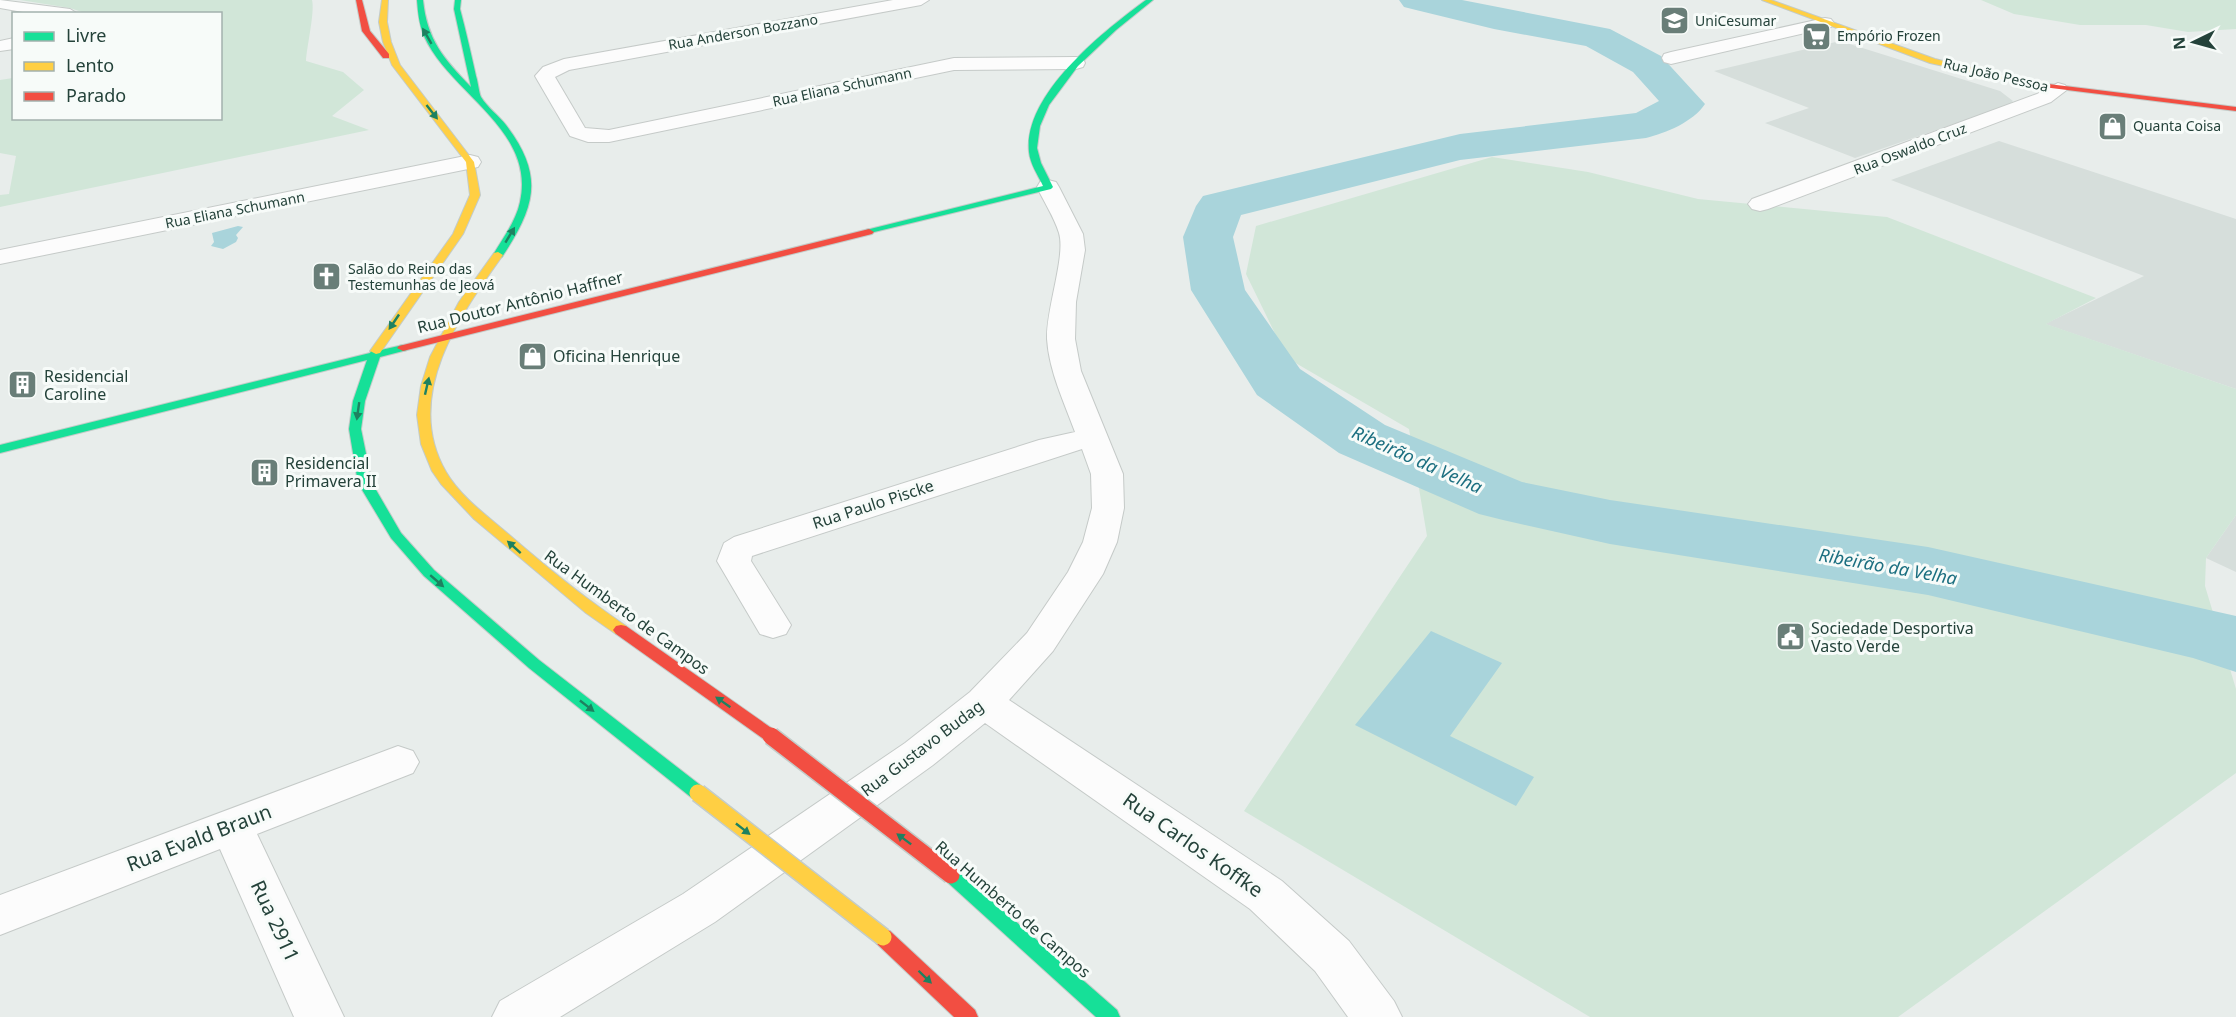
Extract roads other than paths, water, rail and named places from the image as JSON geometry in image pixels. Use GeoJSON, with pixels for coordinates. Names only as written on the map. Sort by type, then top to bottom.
{"type":"FeatureCollection","features":[{"type":"Feature","properties":{"kind":"main road"},"geometry":{"type":"LineString","coordinates":[[359,0],[360,21],[370,41],[396,65],[470,162],[475,195],[458,234],[373,355],[359,401],[355,429],[365,483],[396,535],[429,573],[534,664],[883,937],[968,1017]]}},
{"type":"Feature","properties":{"kind":"main road"},"geometry":{"type":"LineString","coordinates":[[385,0],[384,22],[387,42],[396,65]]}},
{"type":"Feature","properties":{"kind":"main road","name":"Rua Humberto de Campos"},"geometry":{"type":"LineString","coordinates":[[420,0],[422,27],[430,42],[441,58],[478,96],[522,151],[529,185],[525,204],[516,225],[502,249],[471,291],[444,337],[424,388],[425,434],[438,469],[465,503],[558,586],[771,736],[951,874],[1110,1017]]}},
{"type":"Feature","properties":{"kind":"main road"},"geometry":{"type":"LineString","coordinates":[[458,0],[457,9],[478,96]]}},
{"type":"Feature","properties":{"kind":"main road","name":"Rua Gustavo Budag"},"geometry":{"type":"LineString","coordinates":[[1048,187],[1033,148],[1041,116],[1059,85],[1076,63],[1112,27],[1150,0]]}},
{"type":"Feature","properties":{"kind":"main road","name":"Rua João Pessoa"},"geometry":{"type":"LineString","coordinates":[[1765,0],[1932,61],[2058,89],[2236,109]]}},
{"type":"Feature","properties":{"kind":"main road","name":"Rua Doutor Antônio Haffner"},"geometry":{"type":"LineString","coordinates":[[0,448],[1048,187]]}},
{"type":"Feature","properties":{"kind":"street","name":"Rua Anderson Bozzano"},"geometry":{"type":"LineString","coordinates":[[564,65],[921,0]]}},
{"type":"Feature","properties":{"kind":"street"},"geometry":{"type":"LineString","coordinates":[[0,3],[57,12]]}},
{"type":"Feature","properties":{"kind":"street"},"geometry":{"type":"LineString","coordinates":[[1671,58],[1825,23]]}},
{"type":"Feature","properties":{"kind":"street","name":"Rua Eliana Schumann"},"geometry":{"type":"LineString","coordinates":[[564,65],[550,71],[545,76],[577,132],[588,136],[609,136],[954,64],[1076,63]]}},
{"type":"Feature","properties":{"kind":"street","name":"Rua Oswaldo Cruz"},"geometry":{"type":"LineString","coordinates":[[1760,204],[2034,102],[2058,89]]}},
{"type":"Feature","properties":{"kind":"street","name":"Rua Eliana Schumann"},"geometry":{"type":"LineString","coordinates":[[0,257],[470,162]]}},
{"type":"Feature","properties":{"kind":"street","name":"Rua Gustavo Budag"},"geometry":{"type":"LineString","coordinates":[[517,1017],[699,909],[919,754],[984,702],[1040,642],[1085,574],[1100,542],[1108,508],[1107,474],[1067,371],[1060,339],[1063,302],[1073,249],[1071,234],[1048,187]]}},
{"type":"Feature","properties":{"kind":"street","name":"Rua Paulo Piscke"},"geometry":{"type":"LineString","coordinates":[[773,625],[734,561],[735,551],[746,545],[1005,462],[1092,437]]}},
{"type":"Feature","properties":{"kind":"street","name":"Rua Carlos Koffke"},"geometry":{"type":"LineString","coordinates":[[984,702],[1266,895],[1332,956],[1377,1017]]}},
{"type":"Feature","properties":{"kind":"street","name":"Rua Evald Braun"},"geometry":{"type":"LineString","coordinates":[[0,915],[398,762]]}},
{"type":"Feature","properties":{"kind":"street","name":"Rua 2911"},"geometry":{"type":"LineString","coordinates":[[231,826],[320,1017]]}},
{"type":"Feature","properties":{"kind":"water"},"geometry":{"type":"Polygon","coordinates":[[[238,226],[243,227],[236,235],[238,238],[236,242],[223,249],[211,246],[214,242],[212,233],[238,226]]]}},
{"type":"Feature","properties":{"kind":"water"},"geometry":{"type":"Polygon","coordinates":[[[1431,631],[1502,663],[1450,736],[1534,777],[1516,806],[1355,725],[1431,631]]]}},
{"type":"Feature","properties":{"kind":"waterway","name":"Ribeirão da Velha"},"geometry":{"type":"LineString","coordinates":[[1416,0],[1494,18],[1597,37],[1647,64],[1684,104],[1646,125],[1460,147],[1220,206],[1208,237],[1218,290],[1278,382],[1362,439],[1503,499],[1610,522],[1928,571],[2212,636],[2236,645]]}},
{"type":"Feature","properties":{"kind":"place","name":"UniCesumar"},"geometry":{"type":"Point","coordinates":[1674,21]}},
{"type":"Feature","properties":{"kind":"place","name":"Empório Frozen"},"geometry":{"type":"Point","coordinates":[1816,36]}},
{"type":"Feature","properties":{"kind":"place","name":"Quanta Coisa"},"geometry":{"type":"Point","coordinates":[2112,126]}},
{"type":"Feature","properties":{"kind":"place","name":"Salão do Reino das Testemunhas de Jeová"},"geometry":{"type":"Point","coordinates":[327,277]}},
{"type":"Feature","properties":{"kind":"place","name":"Oficina Henrique"},"geometry":{"type":"Point","coordinates":[532,356]}},
{"type":"Feature","properties":{"kind":"place","name":"Residencial Caroline"},"geometry":{"type":"Point","coordinates":[23,385]}},
{"type":"Feature","properties":{"kind":"place","name":"Residencial Primavera II"},"geometry":{"type":"Point","coordinates":[264,472]}},
{"type":"Feature","properties":{"kind":"place","name":"Sociedade Desportiva Vasto Verde"},"geometry":{"type":"Point","coordinates":[1790,637]}}]}
